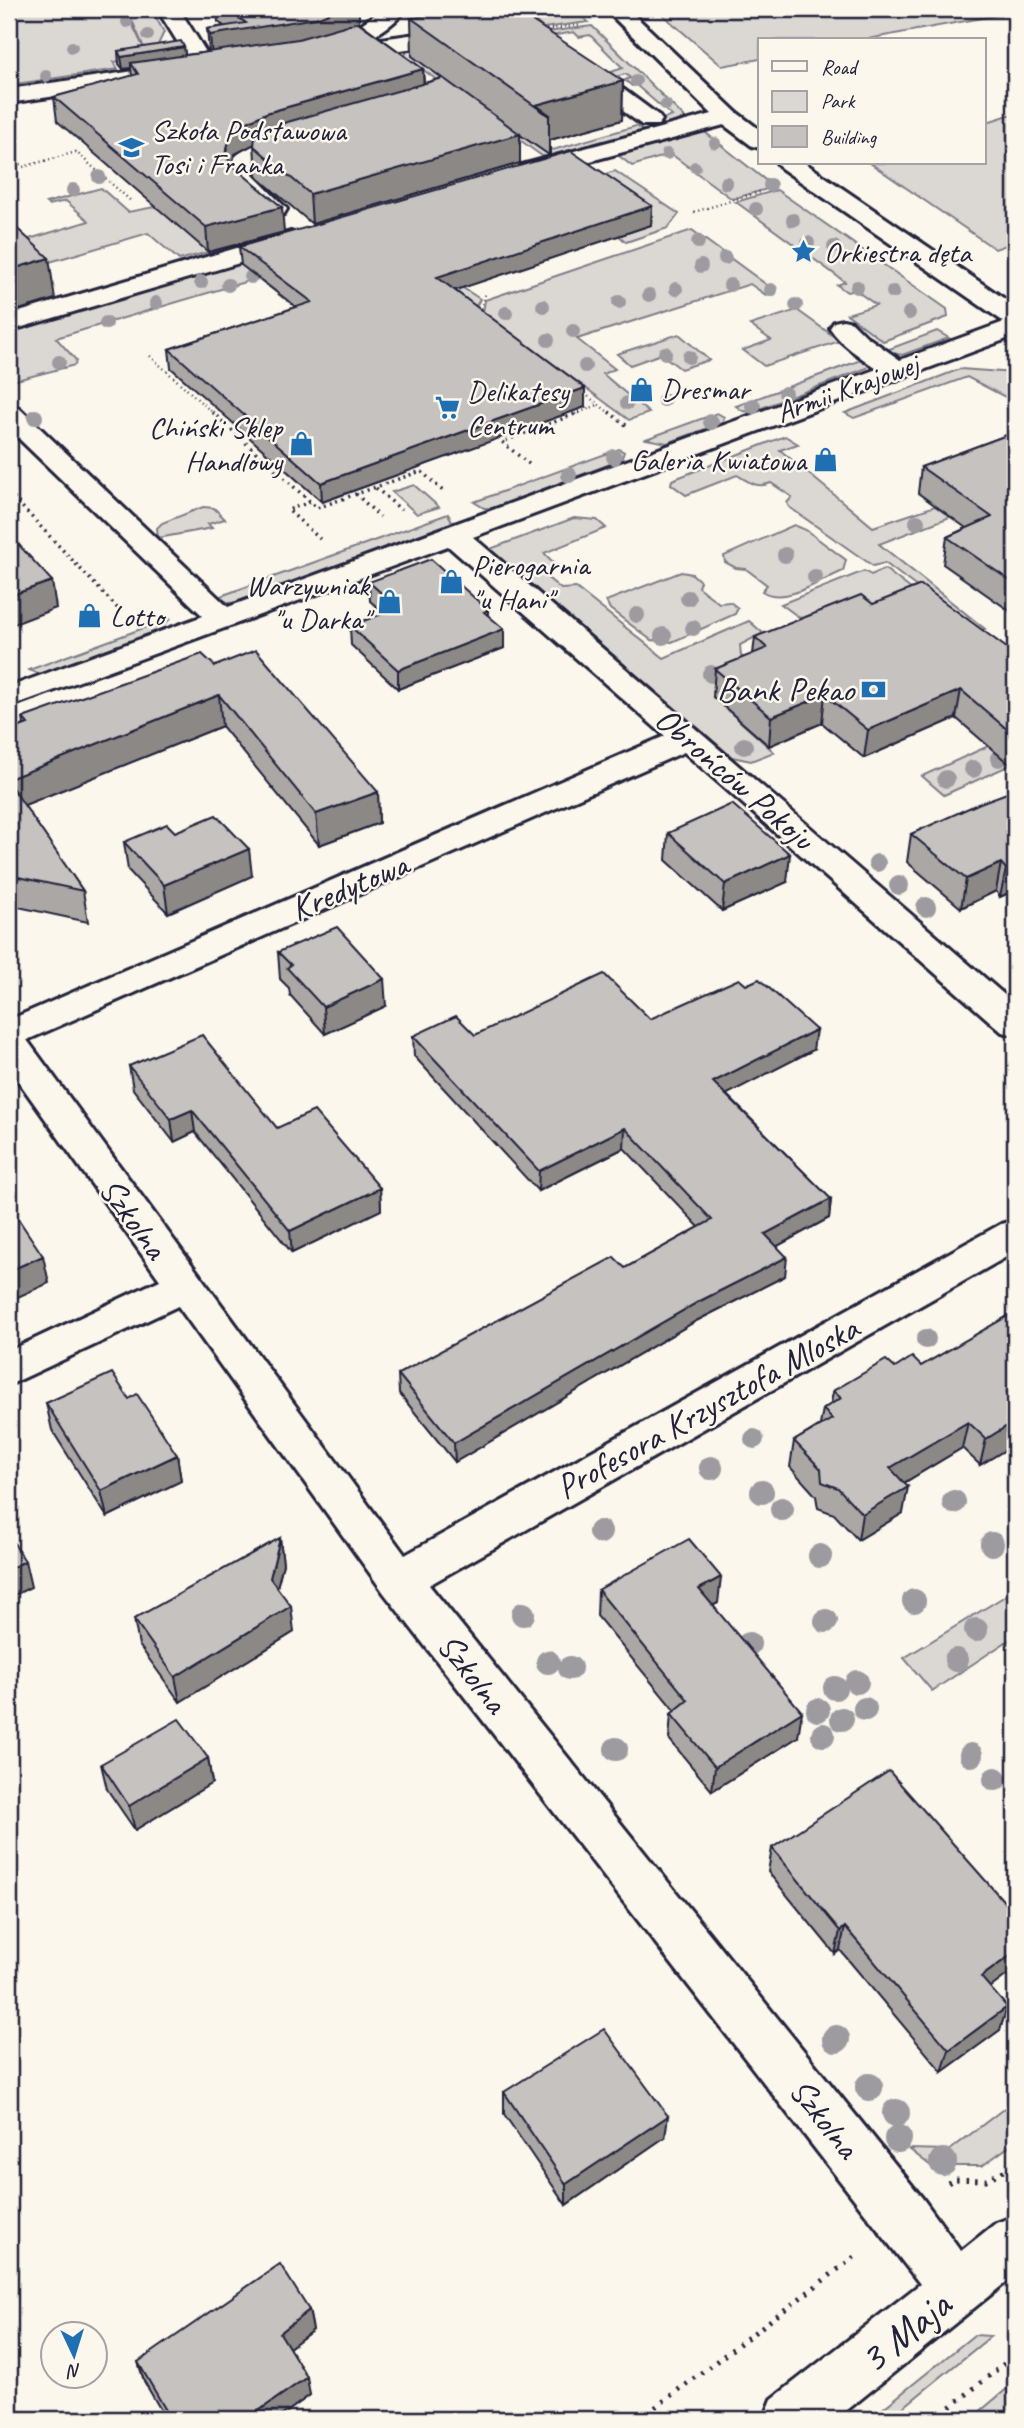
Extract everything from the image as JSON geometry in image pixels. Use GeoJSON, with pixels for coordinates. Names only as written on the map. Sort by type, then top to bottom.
{"type":"FeatureCollection","features":[{"type":"Feature","properties":{"kind":"street"},"geometry":{"type":"LineString","coordinates":[[168,9],[205,68]]}},
{"type":"Feature","properties":{"kind":"street"},"geometry":{"type":"LineString","coordinates":[[371,40],[395,9]]}},
{"type":"Feature","properties":{"kind":"street"},"geometry":{"type":"LineString","coordinates":[[616,9],[728,117],[758,140]]}},
{"type":"Feature","properties":{"kind":"street"},"geometry":{"type":"LineString","coordinates":[[299,53],[371,40],[484,32]]}},
{"type":"Feature","properties":{"kind":"street"},"geometry":{"type":"LineString","coordinates":[[371,40],[408,67]]}},
{"type":"Feature","properties":{"kind":"street"},"geometry":{"type":"LineString","coordinates":[[564,57],[650,120]]}},
{"type":"Feature","properties":{"kind":"street"},"geometry":{"type":"LineString","coordinates":[[9,96],[232,64]]}},
{"type":"Feature","properties":{"kind":"street"},"geometry":{"type":"LineString","coordinates":[[504,178],[728,117]]}},
{"type":"Feature","properties":{"kind":"street"},"geometry":{"type":"LineString","coordinates":[[9,323],[311,234],[246,184],[241,177],[241,170],[244,161],[264,150],[330,130]]}},
{"type":"Feature","properties":{"kind":"street"},"geometry":{"type":"LineString","coordinates":[[524,151],[544,166]]}},
{"type":"Feature","properties":{"kind":"street"},"geometry":{"type":"LineString","coordinates":[[790,164],[1015,318]]}},
{"type":"Feature","properties":{"kind":"street","name":"Armii Krajowej"},"geometry":{"type":"LineString","coordinates":[[9,698],[1015,327]]}},
{"type":"Feature","properties":{"kind":"street"},"geometry":{"type":"LineString","coordinates":[[844,328],[857,342],[897,370]]}},
{"type":"Feature","properties":{"kind":"street"},"geometry":{"type":"LineString","coordinates":[[9,414],[224,620]]}},
{"type":"Feature","properties":{"kind":"street","name":"Obrońców Pokoju"},"geometry":{"type":"LineString","coordinates":[[453,535],[1015,1023]]}},
{"type":"Feature","properties":{"kind":"street","name":"Kredytowa"},"geometry":{"type":"LineString","coordinates":[[9,1034],[689,738]]}},
{"type":"Feature","properties":{"kind":"street","name":"Szkolna"},"geometry":{"type":"LineString","coordinates":[[9,1042],[183,1286],[399,1580],[904,2218],[956,2289]]}},
{"type":"Feature","properties":{"kind":"street","name":"Profesora Krzysztofa Mloska"},"geometry":{"type":"LineString","coordinates":[[399,1580],[1015,1234]]}},
{"type":"Feature","properties":{"kind":"street"},"geometry":{"type":"LineString","coordinates":[[9,1369],[183,1286]]}},
{"type":"Feature","properties":{"kind":"street","name":"3 Maja"},"geometry":{"type":"LineString","coordinates":[[792,2419],[1015,2242]]}},
{"type":"Feature","properties":{"kind":"path"},"geometry":{"type":"LineString","coordinates":[[20,164],[23,167],[76,152],[132,202]]}},
{"type":"Feature","properties":{"kind":"path"},"geometry":{"type":"LineString","coordinates":[[694,212],[734,200]]}},
{"type":"Feature","properties":{"kind":"path"},"geometry":{"type":"LineString","coordinates":[[473,317],[486,318],[478,311],[485,294]]}},
{"type":"Feature","properties":{"kind":"path"},"geometry":{"type":"LineString","coordinates":[[150,356],[317,508],[421,471],[449,497]]}},
{"type":"Feature","properties":{"kind":"path"},"geometry":{"type":"LineString","coordinates":[[579,389],[631,429]]}},
{"type":"Feature","properties":{"kind":"path"},"geometry":{"type":"LineString","coordinates":[[530,464],[502,442],[599,404]]}},
{"type":"Feature","properties":{"kind":"path"},"geometry":{"type":"LineString","coordinates":[[376,487],[405,513]]}},
{"type":"Feature","properties":{"kind":"path"},"geometry":{"type":"LineString","coordinates":[[9,493],[125,616]]}},
{"type":"Feature","properties":{"kind":"path"},"geometry":{"type":"LineString","coordinates":[[356,495],[385,522]]}},
{"type":"Feature","properties":{"kind":"path"},"geometry":{"type":"LineString","coordinates":[[310,502],[288,510],[323,541]]}},
{"type":"Feature","properties":{"kind":"path"},"geometry":{"type":"LineString","coordinates":[[942,2188],[953,2179],[986,2182],[1000,2177],[1015,2165]]}},
{"type":"Feature","properties":{"kind":"path"},"geometry":{"type":"LineString","coordinates":[[640,2419],[857,2255]]}},
{"type":"Feature","properties":{"kind":"path"},"geometry":{"type":"LineString","coordinates":[[936,2419],[1015,2355]]}},
{"type":"Feature","properties":{"kind":"green space"},"geometry":{"type":"Polygon","coordinates":[[[9,9],[125,9],[148,57],[127,9],[151,9],[164,32],[149,64],[145,57],[114,62],[118,69],[9,85],[9,34],[17,32],[9,24],[9,9]]]}},
{"type":"Feature","properties":{"kind":"green space"},"geometry":{"type":"Polygon","coordinates":[[[425,9],[575,9],[588,22],[543,28],[533,19],[505,22],[415,21],[425,9]]]}},
{"type":"Feature","properties":{"kind":"green space"},"geometry":{"type":"Polygon","coordinates":[[[656,9],[1015,9],[1015,12],[873,38],[758,38],[758,59],[722,66],[656,9]]]}},
{"type":"Feature","properties":{"kind":"green space"},"geometry":{"type":"Polygon","coordinates":[[[592,26],[686,119],[652,128],[646,125],[672,116],[636,85],[632,86],[625,80],[630,78],[626,74],[615,77],[608,73],[623,68],[590,35],[579,37],[574,32],[551,36],[547,32],[592,26]]]}},
{"type":"Feature","properties":{"kind":"green space"},"geometry":{"type":"Polygon","coordinates":[[[513,37],[427,58],[553,150],[636,126],[644,131],[551,156],[542,156],[404,56],[408,51],[513,37]]]}},
{"type":"Feature","properties":{"kind":"green space"},"geometry":{"type":"Polygon","coordinates":[[[1015,113],[1015,242],[995,249],[871,164],[986,164],[986,122],[1015,113]]]}},
{"type":"Feature","properties":{"kind":"green space"},"geometry":{"type":"Polygon","coordinates":[[[701,129],[774,187],[732,199],[671,154],[632,166],[615,153],[701,129]]]}},
{"type":"Feature","properties":{"kind":"green space"},"geometry":{"type":"Polygon","coordinates":[[[615,171],[679,214],[668,228],[626,242],[615,232],[457,284],[480,299],[474,310],[339,280],[283,298],[258,278],[56,338],[76,360],[75,365],[9,382],[9,331],[270,255],[444,222],[615,171]]]}},
{"type":"Feature","properties":{"kind":"green space"},"geometry":{"type":"Polygon","coordinates":[[[101,188],[128,212],[165,205],[216,250],[179,260],[148,233],[9,274],[9,245],[89,221],[66,201],[49,205],[46,203],[101,188]]]}},
{"type":"Feature","properties":{"kind":"green space"},"geometry":{"type":"Polygon","coordinates":[[[777,190],[947,309],[948,317],[883,341],[847,314],[876,305],[855,290],[847,292],[837,285],[845,282],[736,202],[777,190]]]}},
{"type":"Feature","properties":{"kind":"green space"},"geometry":{"type":"Polygon","coordinates":[[[692,230],[771,288],[766,295],[750,284],[577,339],[615,369],[603,374],[649,413],[629,420],[483,312],[485,300],[692,230]]]}},
{"type":"Feature","properties":{"kind":"green space"},"geometry":{"type":"Polygon","coordinates":[[[797,310],[840,341],[764,366],[743,350],[771,340],[750,325],[797,310]]]}},
{"type":"Feature","properties":{"kind":"green space"},"geometry":{"type":"Polygon","coordinates":[[[937,331],[949,338],[902,355],[884,351],[937,331]]]}},
{"type":"Feature","properties":{"kind":"green space"},"geometry":{"type":"Polygon","coordinates":[[[679,334],[709,360],[681,369],[661,354],[630,365],[617,354],[679,334]]]}},
{"type":"Feature","properties":{"kind":"green space"},"geometry":{"type":"Polygon","coordinates":[[[864,359],[870,364],[867,368],[751,412],[736,406],[864,359]]]}},
{"type":"Feature","properties":{"kind":"green space"},"geometry":{"type":"Polygon","coordinates":[[[960,369],[1015,373],[1015,402],[967,377],[854,418],[845,413],[960,369]]]}},
{"type":"Feature","properties":{"kind":"green space"},"geometry":{"type":"Polygon","coordinates":[[[717,413],[724,417],[722,423],[667,443],[646,439],[717,413]]]}},
{"type":"Feature","properties":{"kind":"green space"},"geometry":{"type":"Polygon","coordinates":[[[785,436],[798,444],[780,450],[873,527],[935,506],[950,517],[879,544],[985,629],[976,632],[885,563],[873,566],[789,507],[787,503],[792,497],[771,483],[757,485],[737,475],[686,495],[671,484],[672,480],[785,436]]]}},
{"type":"Feature","properties":{"kind":"green space"},"geometry":{"type":"Polygon","coordinates":[[[619,449],[624,452],[621,460],[493,508],[484,508],[474,502],[619,449]]]}},
{"type":"Feature","properties":{"kind":"green space"},"geometry":{"type":"Polygon","coordinates":[[[414,485],[439,507],[417,514],[392,492],[414,485]]]}},
{"type":"Feature","properties":{"kind":"green space"},"geometry":{"type":"Polygon","coordinates":[[[203,507],[214,508],[225,519],[208,524],[212,528],[158,538],[157,528],[162,523],[203,507]]]}},
{"type":"Feature","properties":{"kind":"green space"},"geometry":{"type":"Polygon","coordinates":[[[448,514],[452,521],[448,524],[238,602],[229,603],[218,597],[448,514]]]}},
{"type":"Feature","properties":{"kind":"green space"},"geometry":{"type":"Polygon","coordinates":[[[574,518],[597,520],[606,528],[544,553],[553,562],[552,568],[543,574],[561,589],[576,588],[664,658],[749,621],[763,633],[740,645],[741,656],[747,659],[713,697],[774,752],[751,761],[732,757],[490,549],[574,518]]]}},
{"type":"Feature","properties":{"kind":"green space"},"geometry":{"type":"Polygon","coordinates":[[[794,525],[806,530],[846,560],[843,571],[791,594],[771,595],[762,591],[767,585],[746,569],[736,568],[725,562],[724,556],[794,525]]]}},
{"type":"Feature","properties":{"kind":"green space"},"geometry":{"type":"Polygon","coordinates":[[[885,569],[964,630],[832,609],[800,618],[781,604],[864,571],[871,575],[885,569]]]}},
{"type":"Feature","properties":{"kind":"green space"},"geometry":{"type":"Polygon","coordinates":[[[681,572],[692,574],[700,581],[698,587],[719,603],[730,602],[738,608],[735,614],[672,642],[651,640],[610,609],[606,601],[681,572]]]}},
{"type":"Feature","properties":{"kind":"green space"},"geometry":{"type":"Polygon","coordinates":[[[171,618],[156,633],[40,674],[29,670],[171,618]]]}},
{"type":"Feature","properties":{"kind":"green space"},"geometry":{"type":"Polygon","coordinates":[[[995,743],[1015,763],[944,795],[922,776],[995,743]]]}},
{"type":"Feature","properties":{"kind":"green space"},"geometry":{"type":"Polygon","coordinates":[[[1015,1590],[1015,1636],[932,1691],[904,1658],[1015,1590]]]}},
{"type":"Feature","properties":{"kind":"green space"},"geometry":{"type":"Polygon","coordinates":[[[1015,2100],[1015,2142],[982,2166],[931,2166],[909,2149],[950,2150],[1015,2100]]]}},
{"type":"Feature","properties":{"kind":"green space"},"geometry":{"type":"Polygon","coordinates":[[[974,2335],[991,2336],[889,2419],[870,2419],[974,2335]]]}},
{"type":"Feature","properties":{"kind":"green space"},"geometry":{"type":"Polygon","coordinates":[[[1015,2382],[1015,2419],[971,2419],[1015,2382]]]}},
{"type":"Feature","properties":{"kind":"building"},"geometry":{"type":"Polygon","coordinates":[[[227,9],[339,9],[316,18],[210,35],[207,29],[246,23],[227,9]]]}},
{"type":"Feature","properties":{"kind":"building"},"geometry":{"type":"Polygon","coordinates":[[[487,9],[514,9],[623,81],[536,105],[549,116],[411,18],[487,9]]]}},
{"type":"Feature","properties":{"kind":"building"},"geometry":{"type":"Polygon","coordinates":[[[358,22],[423,69],[266,113],[233,129],[225,154],[233,166],[282,207],[206,227],[54,97],[138,74],[131,63],[298,39],[358,22]]]}},
{"type":"Feature","properties":{"kind":"building"},"geometry":{"type":"Polygon","coordinates":[[[181,41],[184,47],[121,57],[118,51],[181,41]]]}},
{"type":"Feature","properties":{"kind":"building"},"geometry":{"type":"Polygon","coordinates":[[[443,78],[520,134],[310,194],[254,146],[255,137],[284,123],[443,78]]]}},
{"type":"Feature","properties":{"kind":"building"},"geometry":{"type":"Polygon","coordinates":[[[571,151],[652,206],[437,277],[585,388],[321,483],[169,349],[312,302],[239,247],[571,151]]]}},
{"type":"Feature","properties":{"kind":"building"},"geometry":{"type":"Polygon","coordinates":[[[9,221],[49,258],[9,270],[9,221]]]}},
{"type":"Feature","properties":{"kind":"building"},"geometry":{"type":"Polygon","coordinates":[[[1015,432],[1015,584],[947,537],[992,517],[921,467],[1015,432]]]}},
{"type":"Feature","properties":{"kind":"building"},"geometry":{"type":"Polygon","coordinates":[[[9,534],[52,581],[9,596],[9,534]]]}},
{"type":"Feature","properties":{"kind":"building"},"geometry":{"type":"Polygon","coordinates":[[[431,559],[488,610],[484,612],[504,629],[398,670],[350,626],[398,608],[369,582],[431,559]]]}},
{"type":"Feature","properties":{"kind":"building","name":"Bank Pekao"},"geometry":{"type":"Polygon","coordinates":[[[921,585],[1015,654],[1015,736],[961,690],[868,730],[825,695],[771,717],[715,669],[767,648],[755,637],[861,595],[873,604],[921,585]]]}},
{"type":"Feature","properties":{"kind":"building"},"geometry":{"type":"Polygon","coordinates":[[[256,650],[378,792],[316,814],[219,695],[9,779],[9,731],[28,724],[23,718],[202,654],[215,666],[256,650]]]}},
{"type":"Feature","properties":{"kind":"building"},"geometry":{"type":"Polygon","coordinates":[[[9,783],[83,891],[9,875],[9,783]]]}},
{"type":"Feature","properties":{"kind":"building"},"geometry":{"type":"Polygon","coordinates":[[[1015,790],[1015,864],[1006,869],[1001,863],[966,879],[911,834],[980,803],[1015,790]]]}},
{"type":"Feature","properties":{"kind":"building"},"geometry":{"type":"Polygon","coordinates":[[[732,804],[790,854],[725,884],[668,833],[732,804]]]}},
{"type":"Feature","properties":{"kind":"building"},"geometry":{"type":"Polygon","coordinates":[[[216,815],[249,849],[164,885],[124,842],[167,824],[175,832],[216,815]]]}},
{"type":"Feature","properties":{"kind":"building"},"geometry":{"type":"Polygon","coordinates":[[[337,927],[384,979],[323,1007],[287,968],[291,965],[278,952],[337,927]]]}},
{"type":"Feature","properties":{"kind":"building"},"geometry":{"type":"Polygon","coordinates":[[[604,974],[650,1019],[739,979],[746,985],[759,979],[816,1030],[713,1082],[831,1199],[765,1234],[787,1257],[698,1302],[454,1443],[398,1374],[614,1257],[625,1268],[712,1220],[625,1128],[539,1171],[413,1036],[456,1016],[475,1035],[604,974]]]}},
{"type":"Feature","properties":{"kind":"building"},"geometry":{"type":"Polygon","coordinates":[[[202,1035],[277,1128],[314,1111],[380,1188],[290,1231],[192,1110],[171,1119],[129,1066],[202,1035]]]}},
{"type":"Feature","properties":{"kind":"building"},"geometry":{"type":"Polygon","coordinates":[[[9,1205],[43,1256],[9,1271],[9,1205]]]}},
{"type":"Feature","properties":{"kind":"building"},"geometry":{"type":"Polygon","coordinates":[[[1015,1312],[1015,1387],[1007,1392],[1015,1400],[1015,1421],[986,1439],[968,1422],[890,1468],[908,1487],[862,1514],[838,1488],[822,1482],[821,1469],[794,1441],[832,1419],[823,1409],[841,1398],[833,1391],[886,1360],[895,1368],[912,1357],[921,1366],[1015,1312]]]}},
{"type":"Feature","properties":{"kind":"building"},"geometry":{"type":"Polygon","coordinates":[[[112,1373],[129,1399],[137,1394],[177,1455],[101,1491],[46,1403],[112,1373]]]}},
{"type":"Feature","properties":{"kind":"building"},"geometry":{"type":"Polygon","coordinates":[[[9,1535],[25,1561],[9,1569],[9,1535]]]}},
{"type":"Feature","properties":{"kind":"building"},"geometry":{"type":"Polygon","coordinates":[[[280,1538],[270,1578],[291,1606],[175,1677],[134,1619],[280,1538]]]}},
{"type":"Feature","properties":{"kind":"building"},"geometry":{"type":"Polygon","coordinates":[[[689,1539],[721,1577],[699,1589],[802,1712],[715,1767],[671,1714],[688,1700],[598,1590],[689,1539]]]}},
{"type":"Feature","properties":{"kind":"building"},"geometry":{"type":"Polygon","coordinates":[[[179,1719],[208,1758],[129,1806],[101,1764],[179,1719]]]}},
{"type":"Feature","properties":{"kind":"building"},"geometry":{"type":"Polygon","coordinates":[[[889,1771],[1015,1914],[1015,1952],[981,1977],[1007,2007],[949,2050],[845,1927],[840,1931],[772,1848],[889,1771]]]}},
{"type":"Feature","properties":{"kind":"building"},"geometry":{"type":"Polygon","coordinates":[[[604,2029],[668,2116],[566,2184],[504,2092],[604,2029]]]}},
{"type":"Feature","properties":{"kind":"building"},"geometry":{"type":"Polygon","coordinates":[[[280,2264],[309,2310],[280,2333],[307,2377],[247,2419],[171,2419],[138,2362],[280,2264]]]}},
{"type":"Feature","properties":{"kind":"place","name":"Szkoła Podstawowa Tosi i Franka"},"geometry":{"type":"Point","coordinates":[131,147]}},
{"type":"Feature","properties":{"kind":"place","name":"Orkiestra dęta"},"geometry":{"type":"Point","coordinates":[804,252]}},
{"type":"Feature","properties":{"kind":"place","name":"Dresmar"},"geometry":{"type":"Point","coordinates":[641,389]}},
{"type":"Feature","properties":{"kind":"place","name":"Delikatesy Centrum"},"geometry":{"type":"Point","coordinates":[447,408]}},
{"type":"Feature","properties":{"kind":"place","name":"Chiński Sklep Handlowy"},"geometry":{"type":"Point","coordinates":[302,444]}},
{"type":"Feature","properties":{"kind":"place","name":"Galeria Kwiatowa"},"geometry":{"type":"Point","coordinates":[826,460]}},
{"type":"Feature","properties":{"kind":"place","name":"Pierogarnia \"u Hani\""},"geometry":{"type":"Point","coordinates":[452,582]}},
{"type":"Feature","properties":{"kind":"place","name":"Warzywniak \"u Darka\""},"geometry":{"type":"Point","coordinates":[389,602]}},
{"type":"Feature","properties":{"kind":"place","name":"Lotto"},"geometry":{"type":"Point","coordinates":[90,616]}},
{"type":"Feature","properties":{"kind":"place","name":"Bank Pekao"},"geometry":{"type":"Point","coordinates":[874,689]}}]}
